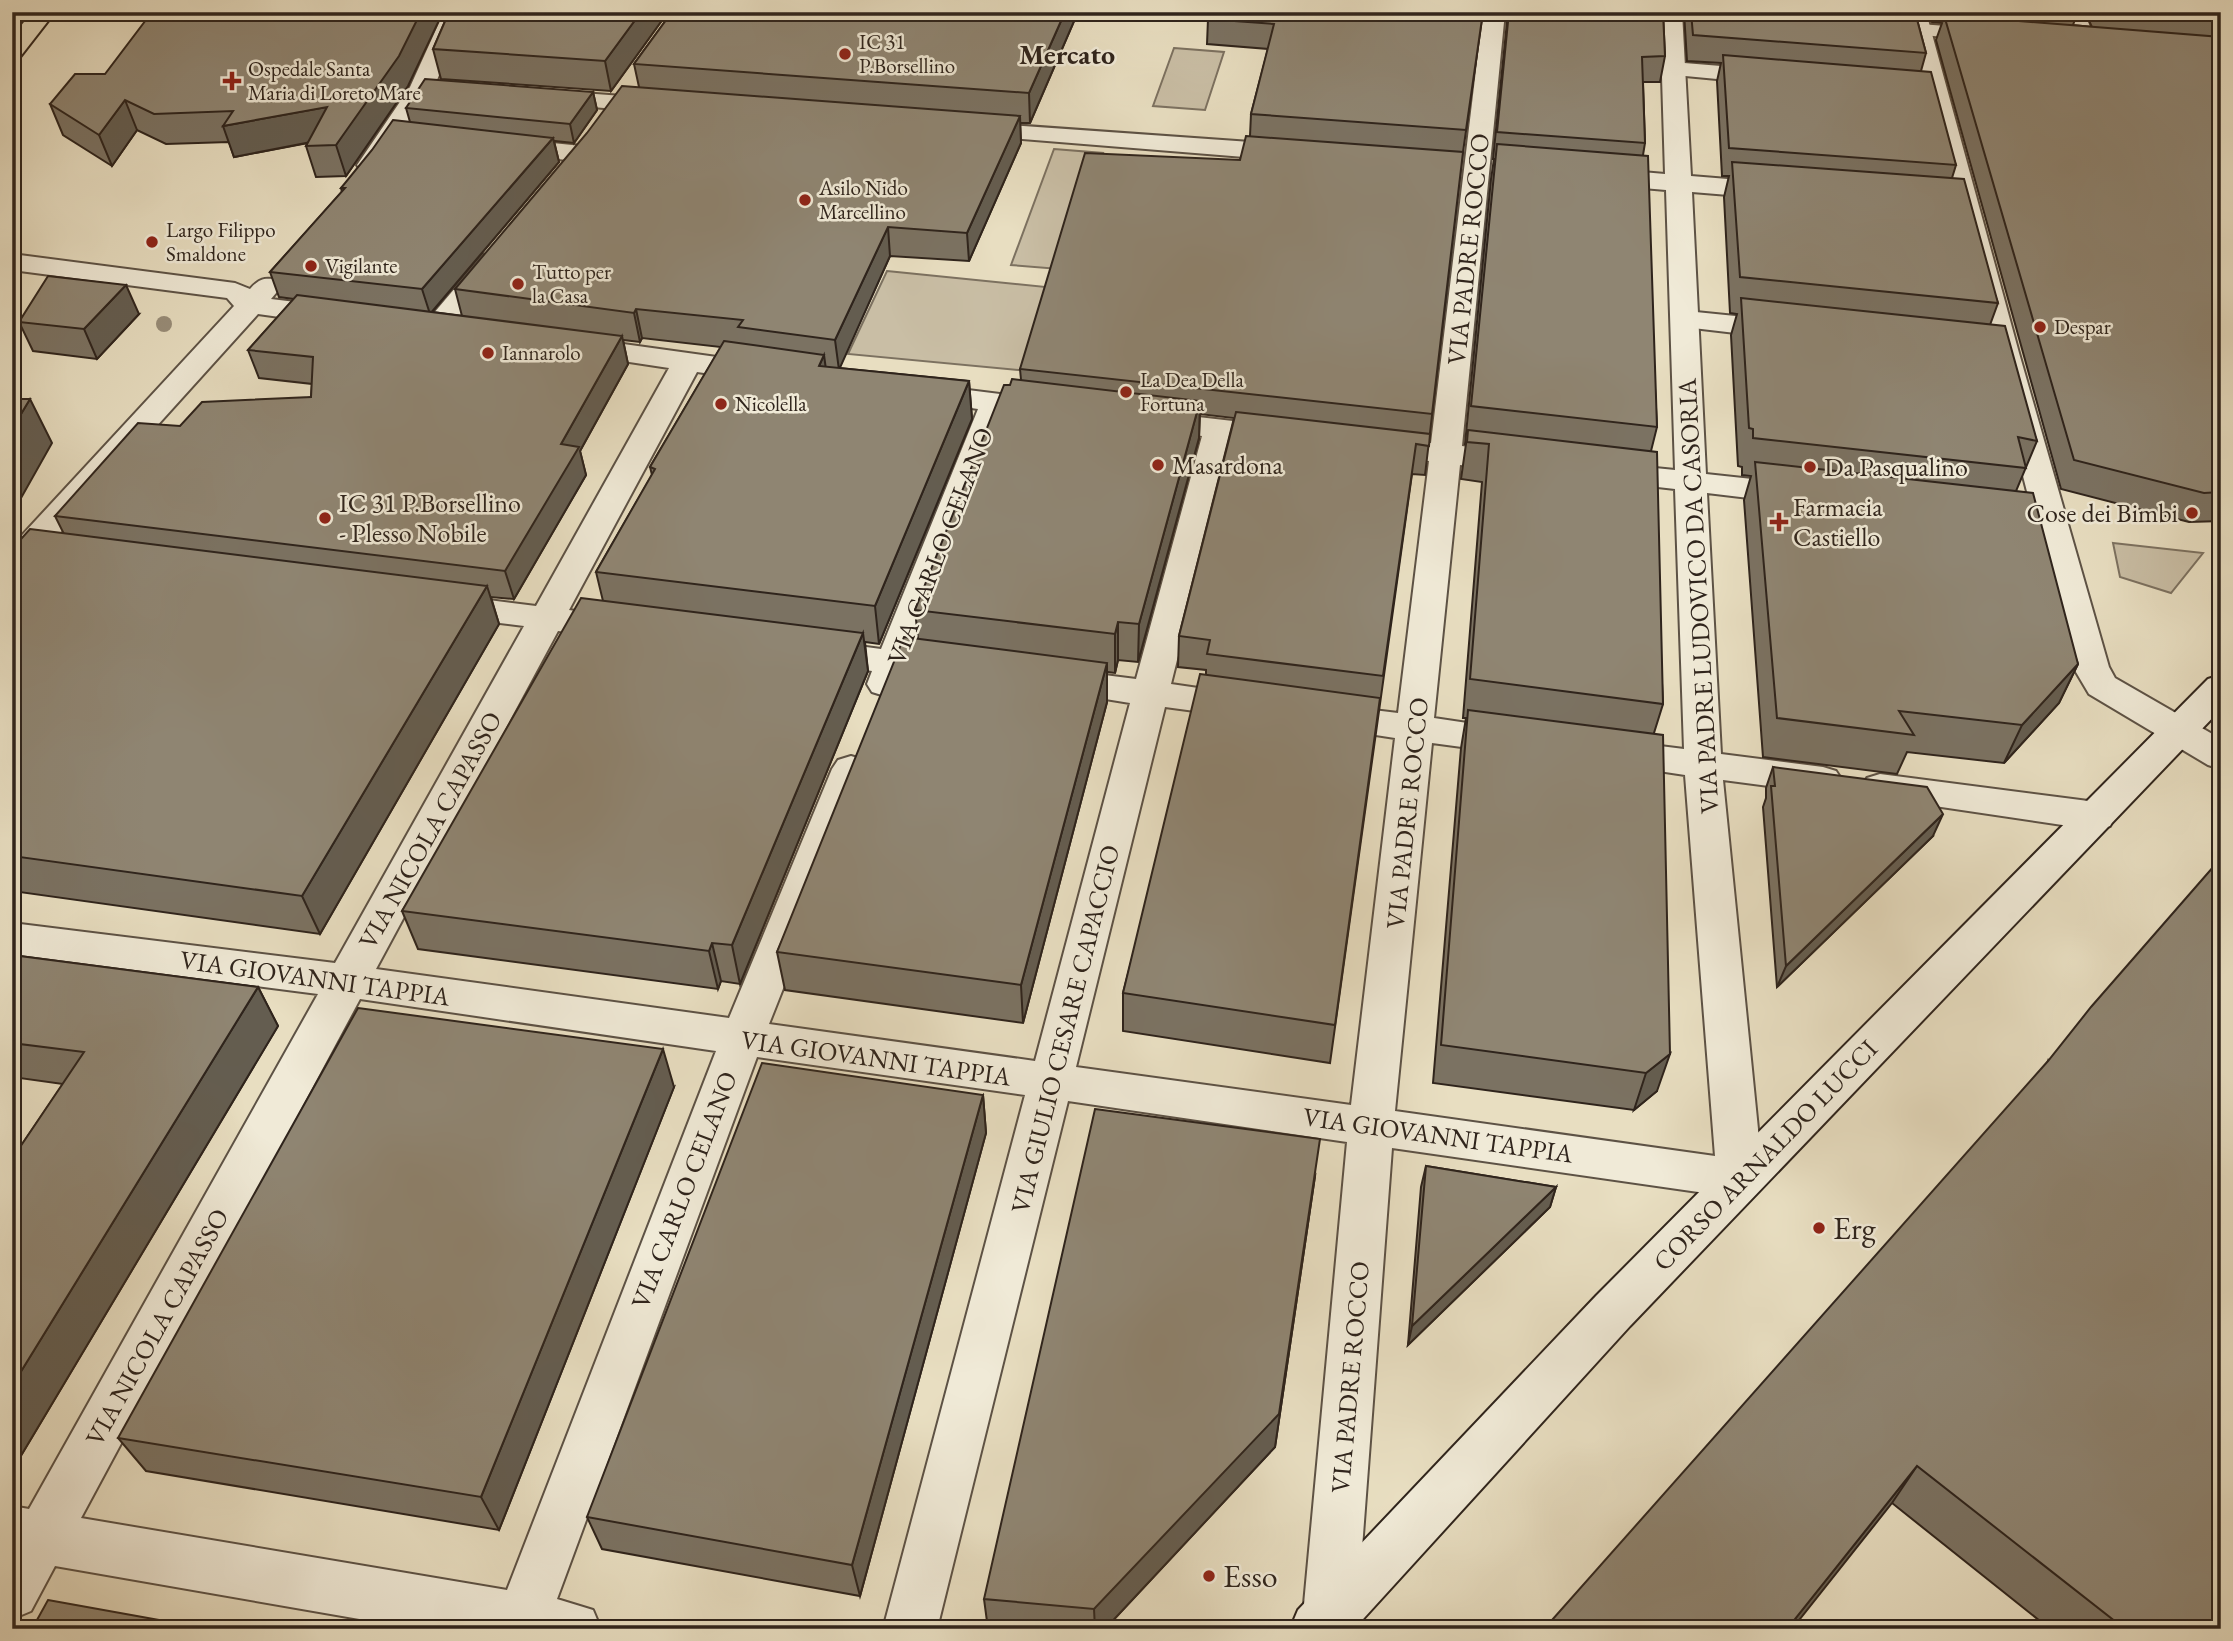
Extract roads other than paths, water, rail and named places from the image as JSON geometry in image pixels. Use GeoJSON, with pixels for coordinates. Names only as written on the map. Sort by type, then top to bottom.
{"type":"FeatureCollection","features":[{"type":"Feature","properties":{"kind":"main road"},"geometry":{"type":"LineString","coordinates":[[12,52],[44,12]]}},
{"type":"Feature","properties":{"kind":"street"},"geometry":{"type":"LineString","coordinates":[[353,187],[422,87],[454,12]]}},
{"type":"Feature","properties":{"kind":"street","name":"VIA PADRE ROCCO"},"geometry":{"type":"LineString","coordinates":[[1324,1622],[1371,1125],[1417,729],[1494,12]]}},
{"type":"Feature","properties":{"kind":"street","name":"VIA PADRE LUDOVICO DA CASORIA"},"geometry":{"type":"LineString","coordinates":[[1671,12],[1703,764],[1740,1179]]}},
{"type":"Feature","properties":{"kind":"street"},"geometry":{"type":"LineString","coordinates":[[1918,21],[1936,90],[1954,204],[1992,351],[2052,523],[2091,667],[2102,686],[2221,756]]}},
{"type":"Feature","properties":{"kind":"street"},"geometry":{"type":"LineString","coordinates":[[1672,69],[1799,79]]}},
{"type":"Feature","properties":{"kind":"street"},"geometry":{"type":"LineString","coordinates":[[565,174],[602,129],[636,80]]}},
{"type":"Feature","properties":{"kind":"street"},"geometry":{"type":"LineString","coordinates":[[422,87],[449,89]]}},
{"type":"Feature","properties":{"kind":"street"},"geometry":{"type":"LineString","coordinates":[[1905,87],[1936,90]]}},
{"type":"Feature","properties":{"kind":"street"},"geometry":{"type":"LineString","coordinates":[[515,94],[602,129]]}},
{"type":"Feature","properties":{"kind":"street"},"geometry":{"type":"LineString","coordinates":[[486,144],[602,129],[690,108]]}},
{"type":"Feature","properties":{"kind":"street"},"geometry":{"type":"LineString","coordinates":[[939,127],[1325,155]]}},
{"type":"Feature","properties":{"kind":"street"},"geometry":{"type":"LineString","coordinates":[[391,134],[418,137]]}},
{"type":"Feature","properties":{"kind":"street"},"geometry":{"type":"LineString","coordinates":[[1569,174],[1804,193]]}},
{"type":"Feature","properties":{"kind":"street"},"geometry":{"type":"LineString","coordinates":[[439,327],[506,245]]}},
{"type":"Feature","properties":{"kind":"street"},"geometry":{"type":"LineString","coordinates":[[12,262],[235,291],[250,305],[363,318]]}},
{"type":"Feature","properties":{"kind":"street"},"geometry":{"type":"LineString","coordinates":[[18,559],[286,265]]}},
{"type":"Feature","properties":{"kind":"street"},"geometry":{"type":"LineString","coordinates":[[1686,320],[1819,334]]}},
{"type":"Feature","properties":{"kind":"street"},"geometry":{"type":"LineString","coordinates":[[549,342],[795,377]]}},
{"type":"Feature","properties":{"kind":"street","name":"VIA NICOLA CAPASSO"},"geometry":{"type":"LineString","coordinates":[[12,1592],[27,1534],[346,981],[687,363]]}},
{"type":"Feature","properties":{"kind":"street"},"geometry":{"type":"LineString","coordinates":[[889,389],[1075,412]]}},
{"type":"Feature","properties":{"kind":"street","name":"VIA CARLO CELANO"},"geometry":{"type":"LineString","coordinates":[[520,1624],[741,1039],[996,403]]}},
{"type":"Feature","properties":{"kind":"street"},"geometry":{"type":"LineString","coordinates":[[1115,416],[1312,439]]}},
{"type":"Feature","properties":{"kind":"street","name":"VIA GIULIO CESARE CAPACCIO"},"geometry":{"type":"LineString","coordinates":[[910,1629],[1219,428]]}},
{"type":"Feature","properties":{"kind":"street"},"geometry":{"type":"LineString","coordinates":[[1352,443],[1540,465]]}},
{"type":"Feature","properties":{"kind":"street"},"geometry":{"type":"LineString","coordinates":[[1581,469],[1830,497]]}},
{"type":"Feature","properties":{"kind":"street"},"geometry":{"type":"LineString","coordinates":[[1965,513],[2052,523]]}},
{"type":"Feature","properties":{"kind":"street"},"geometry":{"type":"LineString","coordinates":[[18,559],[65,558]]}},
{"type":"Feature","properties":{"kind":"street"},"geometry":{"type":"LineString","coordinates":[[409,601],[653,632]]}},
{"type":"Feature","properties":{"kind":"street"},"geometry":{"type":"LineString","coordinates":[[787,649],[975,672]]}},
{"type":"Feature","properties":{"kind":"street"},"geometry":{"type":"LineString","coordinates":[[1029,678],[2096,816]]}},
{"type":"Feature","properties":{"kind":"street","name":"CORSO ARNALDO LUCCI"},"geometry":{"type":"LineString","coordinates":[[1324,1622],[1740,1179],[2221,687]]}},
{"type":"Feature","properties":{"kind":"street","name":"VIA GIOVANNI TAPPIA"},"geometry":{"type":"LineString","coordinates":[[12,939],[346,981],[1740,1179]]}},
{"type":"Feature","properties":{"kind":"street"},"geometry":{"type":"LineString","coordinates":[[27,1534],[520,1624],[574,1629]]}},
{"type":"Feature","properties":{"kind":"lane"},"geometry":{"type":"LineString","coordinates":[[2074,12],[2087,44]]}},
{"type":"Feature","properties":{"kind":"lane"},"geometry":{"type":"LineString","coordinates":[[1918,21],[2009,37]]}},
{"type":"Feature","properties":{"kind":"lane"},"geometry":{"type":"LineString","coordinates":[[2061,41],[2113,46]]}},
{"type":"Feature","properties":{"kind":"place","name":"IC 31 P.Borsellino"},"geometry":{"type":"Point","coordinates":[845,54]}},
{"type":"Feature","properties":{"kind":"place","name":"Ospedale Santa Maria di Loreto Mare"},"geometry":{"type":"Point","coordinates":[232,81]}},
{"type":"Feature","properties":{"kind":"place","name":"Asilo Nido Marcellino"},"geometry":{"type":"Point","coordinates":[805,200]}},
{"type":"Feature","properties":{"kind":"place","name":"Largo Filippo Smaldone"},"geometry":{"type":"Point","coordinates":[152,242]}},
{"type":"Feature","properties":{"kind":"place","name":"Vigilante"},"geometry":{"type":"Point","coordinates":[311,266]}},
{"type":"Feature","properties":{"kind":"place","name":"Tutto per la Casa"},"geometry":{"type":"Point","coordinates":[518,284]}},
{"type":"Feature","properties":{"kind":"place","name":"Despar"},"geometry":{"type":"Point","coordinates":[2040,327]}},
{"type":"Feature","properties":{"kind":"place","name":"Iannarolo"},"geometry":{"type":"Point","coordinates":[488,353]}},
{"type":"Feature","properties":{"kind":"place","name":"La Dea Della Fortuna"},"geometry":{"type":"Point","coordinates":[1126,392]}},
{"type":"Feature","properties":{"kind":"place","name":"Nicolella"},"geometry":{"type":"Point","coordinates":[721,404]}},
{"type":"Feature","properties":{"kind":"place","name":"Masardona"},"geometry":{"type":"Point","coordinates":[1158,465]}},
{"type":"Feature","properties":{"kind":"place","name":"Da Pasqualino"},"geometry":{"type":"Point","coordinates":[1810,467]}},
{"type":"Feature","properties":{"kind":"place","name":"Cose dei Bimbi"},"geometry":{"type":"Point","coordinates":[2192,513]}},
{"type":"Feature","properties":{"kind":"place","name":"IC 31 P.Borsellino - Plesso Nobile"},"geometry":{"type":"Point","coordinates":[325,518]}},
{"type":"Feature","properties":{"kind":"place","name":"Farmacia Castiello"},"geometry":{"type":"Point","coordinates":[1779,522]}},
{"type":"Feature","properties":{"kind":"place","name":"Erg"},"geometry":{"type":"Point","coordinates":[1819,1228]}},
{"type":"Feature","properties":{"kind":"place","name":"Esso"},"geometry":{"type":"Point","coordinates":[1209,1576]}},
{"type":"Feature","properties":{"kind":"district","name":"Mercato"},"geometry":{"type":"Point","coordinates":[1067,54]}}]}
